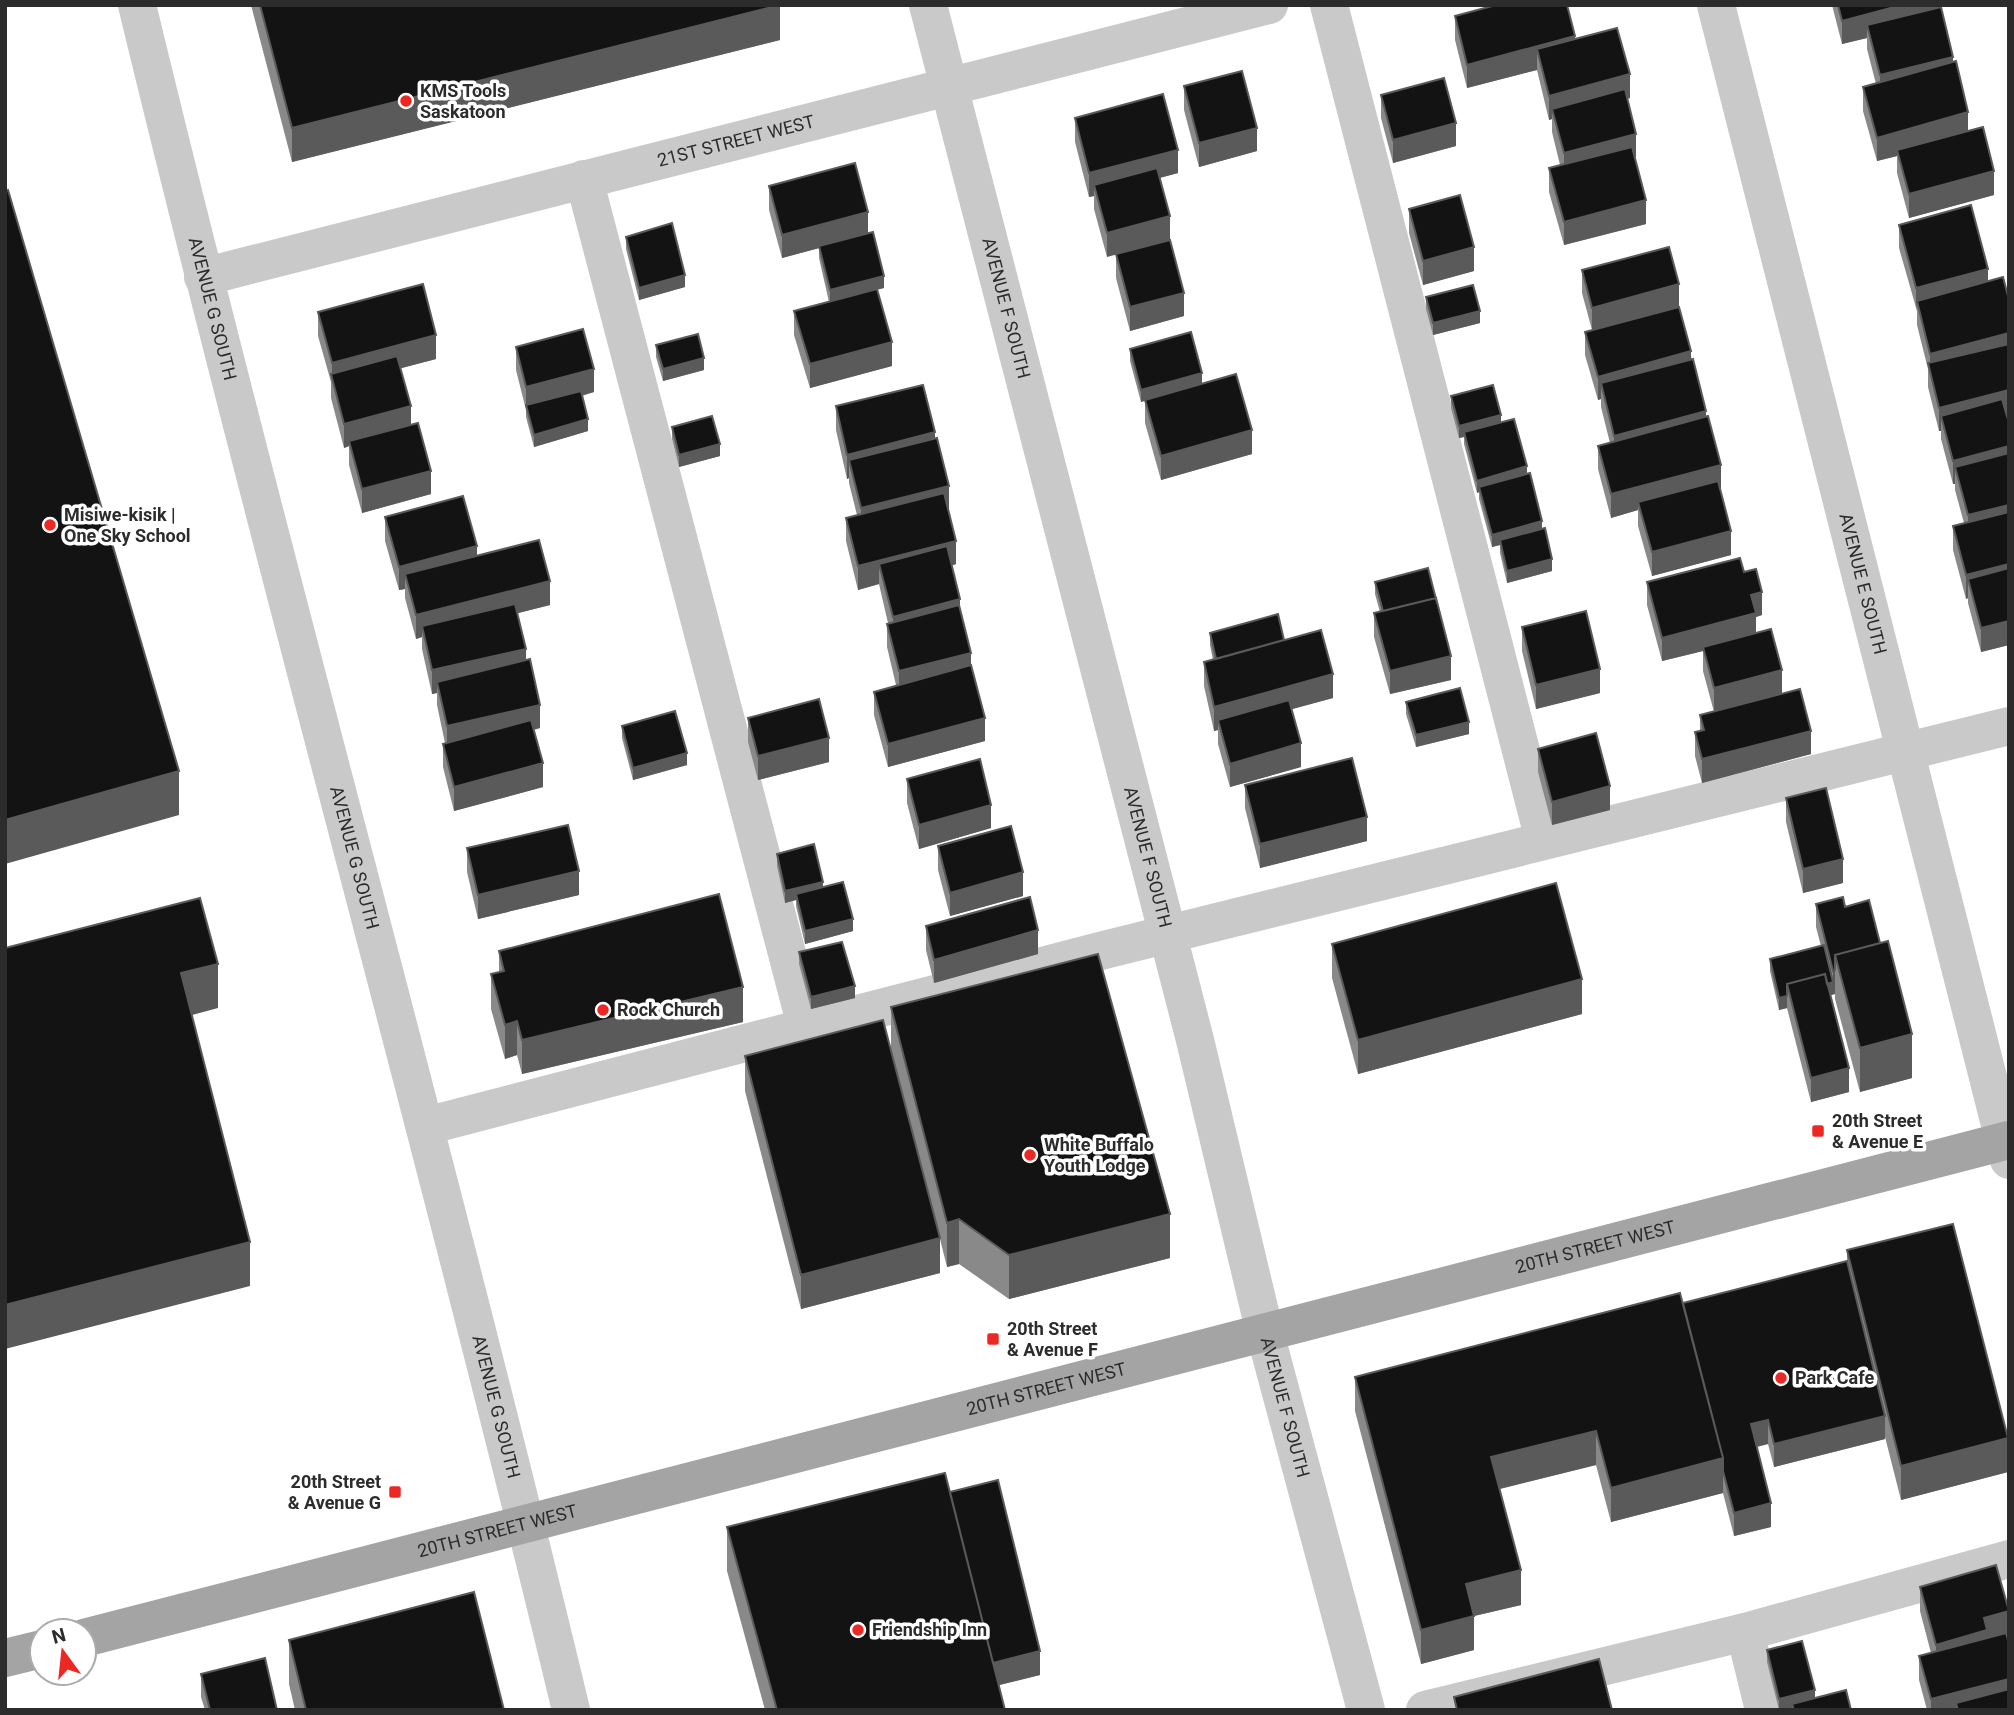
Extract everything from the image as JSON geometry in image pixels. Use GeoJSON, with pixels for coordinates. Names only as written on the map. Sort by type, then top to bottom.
{"type":"FeatureCollection","features":[{"type":"Feature","properties":{"kind":"main road","name":"20TH STREET WEST"},"geometry":{"type":"LineString","coordinates":[[98,1634],[1265,1333],[2007,1147]]}},
{"type":"Feature","properties":{"kind":"main road"},"geometry":{"type":"LineString","coordinates":[[5,1658],[28,1652]]}},
{"type":"Feature","properties":{"kind":"street","name":"AVENUE G SOUTH"},"geometry":{"type":"LineString","coordinates":[[137,5],[203,277],[426,1126],[571,1710]]}},
{"type":"Feature","properties":{"kind":"street","name":"AVENUE F SOUTH"},"geometry":{"type":"LineString","coordinates":[[928,5],[1199,1053],[1265,1333],[1366,1710]]}},
{"type":"Feature","properties":{"kind":"street","name":"21ST STREET WEST"},"geometry":{"type":"LineString","coordinates":[[203,277],[1269,5]]}},
{"type":"Feature","properties":{"kind":"street"},"geometry":{"type":"LineString","coordinates":[[1329,5],[1544,840]]}},
{"type":"Feature","properties":{"kind":"street","name":"AVENUE E SOUTH"},"geometry":{"type":"LineString","coordinates":[[1716,5],[1904,752],[2007,1147]]}},
{"type":"Feature","properties":{"kind":"street"},"geometry":{"type":"LineString","coordinates":[[584,179],[806,1026]]}},
{"type":"Feature","properties":{"kind":"street"},"geometry":{"type":"LineString","coordinates":[[426,1126],[1168,934],[2009,726]]}},
{"type":"Feature","properties":{"kind":"street"},"geometry":{"type":"LineString","coordinates":[[1425,1710],[1745,1632],[2009,1559]]}},
{"type":"Feature","properties":{"kind":"street"},"geometry":{"type":"LineString","coordinates":[[1745,1632],[1764,1710]]}},
{"type":"Feature","properties":{"kind":"building","name":"KMS Tools Saskatoon"},"geometry":{"type":"Polygon","coordinates":[[[260,5],[780,5],[292,128],[260,5]]]}},
{"type":"Feature","properties":{"kind":"building"},"geometry":{"type":"Polygon","coordinates":[[[1496,5],[1567,5],[1575,36],[1467,65],[1455,16],[1496,5]]]}},
{"type":"Feature","properties":{"kind":"building"},"geometry":{"type":"Polygon","coordinates":[[[1838,5],[1902,5],[1842,21],[1838,5]]]}},
{"type":"Feature","properties":{"kind":"building"},"geometry":{"type":"Polygon","coordinates":[[[1941,7],[1953,57],[1880,75],[1867,25],[1941,7]]]}},
{"type":"Feature","properties":{"kind":"building"},"geometry":{"type":"Polygon","coordinates":[[[1617,28],[1630,74],[1549,96],[1537,49],[1617,28]]]}},
{"type":"Feature","properties":{"kind":"building"},"geometry":{"type":"Polygon","coordinates":[[[1956,61],[1968,112],[1877,138],[1863,87],[1956,61]]]}},
{"type":"Feature","properties":{"kind":"building"},"geometry":{"type":"Polygon","coordinates":[[[1242,71],[1257,128],[1199,143],[1184,86],[1242,71]]]}},
{"type":"Feature","properties":{"kind":"building"},"geometry":{"type":"Polygon","coordinates":[[[1444,78],[1456,123],[1393,140],[1381,95],[1444,78]]]}},
{"type":"Feature","properties":{"kind":"building"},"geometry":{"type":"Polygon","coordinates":[[[1625,89],[1636,134],[1564,153],[1552,109],[1625,89]]]}},
{"type":"Feature","properties":{"kind":"building"},"geometry":{"type":"Polygon","coordinates":[[[1163,94],[1178,150],[1089,173],[1075,118],[1163,94]]]}},
{"type":"Feature","properties":{"kind":"building"},"geometry":{"type":"Polygon","coordinates":[[[1983,127],[1994,171],[1909,194],[1897,150],[1983,127]]]}},
{"type":"Feature","properties":{"kind":"building"},"geometry":{"type":"Polygon","coordinates":[[[1632,147],[1646,200],[1564,222],[1549,168],[1632,147]]]}},
{"type":"Feature","properties":{"kind":"building"},"geometry":{"type":"Polygon","coordinates":[[[855,163],[868,212],[782,235],[769,186],[855,163]]]}},
{"type":"Feature","properties":{"kind":"building"},"geometry":{"type":"Polygon","coordinates":[[[1157,168],[1170,216],[1107,233],[1094,185],[1157,168]]]}},
{"type":"Feature","properties":{"kind":"building","name":"Misiwe-kisik | One Sky School"},"geometry":{"type":"Polygon","coordinates":[[[8,190],[179,771],[5,820],[5,191],[8,190]]]}},
{"type":"Feature","properties":{"kind":"building"},"geometry":{"type":"Polygon","coordinates":[[[1460,195],[1474,247],[1423,261],[1409,209],[1460,195]]]}},
{"type":"Feature","properties":{"kind":"building"},"geometry":{"type":"Polygon","coordinates":[[[1971,205],[1988,269],[1916,288],[1899,225],[1971,205]]]}},
{"type":"Feature","properties":{"kind":"building"},"geometry":{"type":"Polygon","coordinates":[[[672,223],[685,275],[639,288],[626,237],[672,223]]]}},
{"type":"Feature","properties":{"kind":"building"},"geometry":{"type":"Polygon","coordinates":[[[873,232],[884,276],[830,290],[819,246],[873,232]]]}},
{"type":"Feature","properties":{"kind":"building"},"geometry":{"type":"Polygon","coordinates":[[[1170,240],[1184,293],[1130,307],[1116,254],[1170,240]]]}},
{"type":"Feature","properties":{"kind":"building"},"geometry":{"type":"Polygon","coordinates":[[[1669,247],[1679,284],[1592,308],[1582,270],[1669,247]]]}},
{"type":"Feature","properties":{"kind":"building"},"geometry":{"type":"Polygon","coordinates":[[[2003,277],[2009,300],[2009,333],[1930,354],[1917,301],[2003,277]]]}},
{"type":"Feature","properties":{"kind":"building"},"geometry":{"type":"Polygon","coordinates":[[[423,284],[436,335],[332,363],[318,312],[423,284]]]}},
{"type":"Feature","properties":{"kind":"building"},"geometry":{"type":"Polygon","coordinates":[[[1473,285],[1480,311],[1433,323],[1426,297],[1473,285]]]}},
{"type":"Feature","properties":{"kind":"building"},"geometry":{"type":"Polygon","coordinates":[[[877,289],[892,342],[810,364],[794,311],[877,289]]]}},
{"type":"Feature","properties":{"kind":"building"},"geometry":{"type":"Polygon","coordinates":[[[1679,307],[1691,351],[1598,377],[1585,332],[1679,307]]]}},
{"type":"Feature","properties":{"kind":"building"},"geometry":{"type":"Polygon","coordinates":[[[583,329],[594,369],[526,387],[516,347],[583,329]]]}},
{"type":"Feature","properties":{"kind":"building"},"geometry":{"type":"Polygon","coordinates":[[[1191,332],[1202,373],[1141,390],[1130,349],[1191,332]]]}},
{"type":"Feature","properties":{"kind":"building"},"geometry":{"type":"Polygon","coordinates":[[[698,334],[704,358],[663,369],[656,345],[698,334]]]}},
{"type":"Feature","properties":{"kind":"building"},"geometry":{"type":"Polygon","coordinates":[[[2009,344],[2009,390],[1939,408],[1928,363],[2009,344]]]}},
{"type":"Feature","properties":{"kind":"building"},"geometry":{"type":"Polygon","coordinates":[[[397,356],[411,406],[344,424],[331,374],[397,356]]]}},
{"type":"Feature","properties":{"kind":"building"},"geometry":{"type":"Polygon","coordinates":[[[1693,359],[1706,411],[1614,436],[1601,383],[1693,359]]]}},
{"type":"Feature","properties":{"kind":"building"},"geometry":{"type":"Polygon","coordinates":[[[1236,374],[1252,430],[1161,456],[1145,400],[1236,374]]]}},
{"type":"Feature","properties":{"kind":"building"},"geometry":{"type":"Polygon","coordinates":[[[923,385],[935,432],[847,455],[836,406],[923,385]]]}},
{"type":"Feature","properties":{"kind":"building"},"geometry":{"type":"Polygon","coordinates":[[[1493,385],[1501,415],[1459,426],[1451,396],[1493,385]]]}},
{"type":"Feature","properties":{"kind":"building"},"geometry":{"type":"Polygon","coordinates":[[[581,391],[588,419],[534,435],[526,405],[581,391]]]}},
{"type":"Feature","properties":{"kind":"building"},"geometry":{"type":"Polygon","coordinates":[[[2002,399],[2009,423],[2009,446],[1953,461],[1941,416],[2002,399]]]}},
{"type":"Feature","properties":{"kind":"building"},"geometry":{"type":"Polygon","coordinates":[[[712,416],[720,444],[679,455],[672,427],[712,416]]]}},
{"type":"Feature","properties":{"kind":"building"},"geometry":{"type":"Polygon","coordinates":[[[1708,416],[1721,465],[1611,494],[1598,446],[1708,416]]]}},
{"type":"Feature","properties":{"kind":"building"},"geometry":{"type":"Polygon","coordinates":[[[1514,419],[1527,466],[1477,481],[1464,432],[1514,419]]]}},
{"type":"Feature","properties":{"kind":"building"},"geometry":{"type":"Polygon","coordinates":[[[418,423],[431,471],[362,489],[349,441],[418,423]]]}},
{"type":"Feature","properties":{"kind":"building"},"geometry":{"type":"Polygon","coordinates":[[[937,438],[949,486],[861,508],[849,460],[937,438]]]}},
{"type":"Feature","properties":{"kind":"building"},"geometry":{"type":"Polygon","coordinates":[[[2009,453],[2009,505],[1968,515],[1955,467],[2009,453]]]}},
{"type":"Feature","properties":{"kind":"building"},"geometry":{"type":"Polygon","coordinates":[[[1530,473],[1542,521],[1492,535],[1479,487],[1530,473]]]}},
{"type":"Feature","properties":{"kind":"building"},"geometry":{"type":"Polygon","coordinates":[[[1718,481],[1731,531],[1652,552],[1638,502],[1718,481]]]}},
{"type":"Feature","properties":{"kind":"building"},"geometry":{"type":"Polygon","coordinates":[[[944,493],[956,541],[858,566],[846,518],[944,493]]]}},
{"type":"Feature","properties":{"kind":"building"},"geometry":{"type":"Polygon","coordinates":[[[463,496],[477,546],[399,567],[385,517],[463,496]]]}},
{"type":"Feature","properties":{"kind":"building"},"geometry":{"type":"Polygon","coordinates":[[[2009,512],[2009,564],[1966,575],[1953,526],[2009,512]]]}},
{"type":"Feature","properties":{"kind":"building"},"geometry":{"type":"Polygon","coordinates":[[[1545,528],[1552,559],[1507,571],[1500,540],[1545,528]]]}},
{"type":"Feature","properties":{"kind":"building"},"geometry":{"type":"Polygon","coordinates":[[[539,540],[550,581],[416,615],[405,574],[539,540]]]}},
{"type":"Feature","properties":{"kind":"building"},"geometry":{"type":"Polygon","coordinates":[[[947,546],[960,599],[893,617],[879,564],[947,546]]]}},
{"type":"Feature","properties":{"kind":"building"},"geometry":{"type":"Polygon","coordinates":[[[1740,558],[1744,572],[1756,569],[1762,592],[1751,595],[1756,613],[1662,638],[1647,582],[1740,558]]]}},
{"type":"Feature","properties":{"kind":"building"},"geometry":{"type":"Polygon","coordinates":[[[1428,568],[1436,598],[1383,611],[1375,582],[1428,568]]]}},
{"type":"Feature","properties":{"kind":"building"},"geometry":{"type":"Polygon","coordinates":[[[2009,568],[2009,621],[1981,628],[1968,579],[2009,568]]]}},
{"type":"Feature","properties":{"kind":"building"},"geometry":{"type":"Polygon","coordinates":[[[1436,598],[1451,656],[1390,671],[1374,613],[1436,598]]]}},
{"type":"Feature","properties":{"kind":"building"},"geometry":{"type":"Polygon","coordinates":[[[515,604],[526,649],[432,670],[422,626],[515,604]]]}},
{"type":"Feature","properties":{"kind":"building"},"geometry":{"type":"Polygon","coordinates":[[[959,605],[971,653],[899,671],[887,624],[959,605]]]}},
{"type":"Feature","properties":{"kind":"building"},"geometry":{"type":"Polygon","coordinates":[[[1586,611],[1600,669],[1536,685],[1522,627],[1586,611]]]}},
{"type":"Feature","properties":{"kind":"building"},"geometry":{"type":"Polygon","coordinates":[[[1278,614],[1284,640],[1216,659],[1210,633],[1278,614]]]}},
{"type":"Feature","properties":{"kind":"building"},"geometry":{"type":"Polygon","coordinates":[[[1771,629],[1782,670],[1714,688],[1703,647],[1771,629]]]}},
{"type":"Feature","properties":{"kind":"building"},"geometry":{"type":"Polygon","coordinates":[[[1321,630],[1333,674],[1214,707],[1204,662],[1321,630]]]}},
{"type":"Feature","properties":{"kind":"building"},"geometry":{"type":"Polygon","coordinates":[[[530,659],[540,705],[447,726],[437,682],[530,659]]]}},
{"type":"Feature","properties":{"kind":"building"},"geometry":{"type":"Polygon","coordinates":[[[971,665],[985,718],[888,744],[874,692],[971,665]]]}},
{"type":"Feature","properties":{"kind":"building"},"geometry":{"type":"Polygon","coordinates":[[[1460,688],[1469,722],[1416,735],[1406,702],[1460,688]]]}},
{"type":"Feature","properties":{"kind":"building"},"geometry":{"type":"Polygon","coordinates":[[[1800,689],[1811,731],[1702,759],[1695,732],[1704,730],[1700,715],[1800,689]]]}},
{"type":"Feature","properties":{"kind":"building"},"geometry":{"type":"Polygon","coordinates":[[[819,699],[829,738],[758,756],[748,718],[819,699]]]}},
{"type":"Feature","properties":{"kind":"building"},"geometry":{"type":"Polygon","coordinates":[[[1289,700],[1301,743],[1230,764],[1218,720],[1289,700]]]}},
{"type":"Feature","properties":{"kind":"building"},"geometry":{"type":"Polygon","coordinates":[[[675,711],[687,753],[633,768],[622,726],[675,711]]]}},
{"type":"Feature","properties":{"kind":"building"},"geometry":{"type":"Polygon","coordinates":[[[531,720],[543,763],[454,787],[443,744],[531,720]]]}},
{"type":"Feature","properties":{"kind":"building"},"geometry":{"type":"Polygon","coordinates":[[[1596,733],[1610,786],[1552,802],[1538,749],[1596,733]]]}},
{"type":"Feature","properties":{"kind":"building"},"geometry":{"type":"Polygon","coordinates":[[[1352,758],[1367,817],[1260,844],[1245,785],[1352,758]]]}},
{"type":"Feature","properties":{"kind":"building"},"geometry":{"type":"Polygon","coordinates":[[[980,759],[991,805],[919,825],[907,779],[980,759]]]}},
{"type":"Feature","properties":{"kind":"building"},"geometry":{"type":"Polygon","coordinates":[[[1826,788],[1843,859],[1803,869],[1786,798],[1826,788]]]}},
{"type":"Feature","properties":{"kind":"building"},"geometry":{"type":"Polygon","coordinates":[[[568,825],[579,871],[478,895],[467,848],[568,825]]]}},
{"type":"Feature","properties":{"kind":"building"},"geometry":{"type":"Polygon","coordinates":[[[1011,826],[1023,872],[950,893],[938,846],[1011,826]]]}},
{"type":"Feature","properties":{"kind":"building"},"geometry":{"type":"Polygon","coordinates":[[[814,844],[823,882],[785,891],[777,854],[814,844]]]}},
{"type":"Feature","properties":{"kind":"building"},"geometry":{"type":"Polygon","coordinates":[[[843,882],[853,919],[805,931],[796,894],[843,882]]]}},
{"type":"Feature","properties":{"kind":"building"},"geometry":{"type":"Polygon","coordinates":[[[1556,883],[1582,979],[1358,1040],[1332,944],[1556,883]]]}},
{"type":"Feature","properties":{"kind":"building"},"geometry":{"type":"Polygon","coordinates":[[[719,894],[743,987],[522,1040],[517,1021],[505,1025],[491,974],[504,971],[499,951],[719,894]]]}},
{"type":"Feature","properties":{"kind":"building"},"geometry":{"type":"Polygon","coordinates":[[[1030,897],[1038,930],[934,960],[926,926],[1030,897]]]}},
{"type":"Feature","properties":{"kind":"building"},"geometry":{"type":"Polygon","coordinates":[[[1843,897],[1845,907],[1869,900],[1880,943],[1835,955],[1833,971],[1816,904],[1843,897]]]}},
{"type":"Feature","properties":{"kind":"building"},"geometry":{"type":"Polygon","coordinates":[[[200,898],[218,964],[181,973],[250,1242],[5,1305],[5,948],[200,898]]]}},
{"type":"Feature","properties":{"kind":"building"},"geometry":{"type":"Polygon","coordinates":[[[1888,941],[1912,1034],[1860,1048],[1835,955],[1888,941]]]}},
{"type":"Feature","properties":{"kind":"building"},"geometry":{"type":"Polygon","coordinates":[[[842,942],[855,986],[811,997],[799,952],[842,942]]]}},
{"type":"Feature","properties":{"kind":"building"},"geometry":{"type":"Polygon","coordinates":[[[1824,945],[1833,982],[1827,984],[1825,974],[1787,984],[1787,996],[1779,998],[1770,959],[1824,945]]]}},
{"type":"Feature","properties":{"kind":"building","name":"White Buffalo Youth Lodge"},"geometry":{"type":"Polygon","coordinates":[[[1098,954],[1170,1214],[1009,1255],[959,1219],[947,1223],[891,1007],[1098,954]]]}},
{"type":"Feature","properties":{"kind":"building"},"geometry":{"type":"Polygon","coordinates":[[[1825,974],[1849,1068],[1811,1078],[1787,984],[1825,974]]]}},
{"type":"Feature","properties":{"kind":"building"},"geometry":{"type":"Polygon","coordinates":[[[883,1020],[940,1238],[801,1275],[745,1056],[883,1020]]]}},
{"type":"Feature","properties":{"kind":"building"},"geometry":{"type":"Polygon","coordinates":[[[1953,1224],[2008,1438],[1901,1466],[1847,1250],[1953,1224]]]}},
{"type":"Feature","properties":{"kind":"building"},"geometry":{"type":"Polygon","coordinates":[[[1847,1261],[1885,1416],[1774,1444],[1768,1420],[1751,1424],[1771,1503],[1734,1513],[1723,1471],[1723,1458],[1683,1303],[1847,1261]]]}},
{"type":"Feature","properties":{"kind":"building"},"geometry":{"type":"Polygon","coordinates":[[[1680,1293],[1723,1458],[1611,1488],[1596,1431],[1491,1457],[1521,1570],[1466,1584],[1474,1616],[1421,1630],[1355,1377],[1680,1293]]]}},
{"type":"Feature","properties":{"kind":"building","name":"Friendship Inn"},"geometry":{"type":"Polygon","coordinates":[[[945,1473],[1005,1710],[777,1710],[727,1527],[945,1473]]]}},
{"type":"Feature","properties":{"kind":"building"},"geometry":{"type":"Polygon","coordinates":[[[998,1480],[1040,1651],[993,1663],[950,1492],[998,1480]]]}},
{"type":"Feature","properties":{"kind":"building"},"geometry":{"type":"Polygon","coordinates":[[[1996,1565],[2009,1611],[1984,1618],[1987,1630],[1936,1645],[1920,1587],[1996,1565]]]}},
{"type":"Feature","properties":{"kind":"building"},"geometry":{"type":"Polygon","coordinates":[[[474,1592],[504,1710],[306,1710],[289,1640],[474,1592]]]}},
{"type":"Feature","properties":{"kind":"building"},"geometry":{"type":"Polygon","coordinates":[[[2006,1633],[2009,1644],[2009,1679],[1931,1699],[1919,1656],[2006,1633]]]}},
{"type":"Feature","properties":{"kind":"building"},"geometry":{"type":"Polygon","coordinates":[[[1802,1641],[1815,1690],[1779,1699],[1767,1650],[1802,1641]]]}},
{"type":"Feature","properties":{"kind":"building"},"geometry":{"type":"Polygon","coordinates":[[[265,1658],[277,1710],[210,1710],[201,1674],[265,1658]]]}},
{"type":"Feature","properties":{"kind":"building"},"geometry":{"type":"Polygon","coordinates":[[[1599,1659],[1612,1710],[1457,1710],[1454,1697],[1599,1659]]]}},
{"type":"Feature","properties":{"kind":"building"},"geometry":{"type":"Polygon","coordinates":[[[2009,1689],[2009,1710],[1958,1710],[1956,1703],[2009,1689]]]}},
{"type":"Feature","properties":{"kind":"building"},"geometry":{"type":"Polygon","coordinates":[[[1846,1690],[1851,1710],[1794,1710],[1792,1704],[1846,1690]]]}},
{"type":"Feature","properties":{"kind":"place","name":"KMS Tools Saskatoon"},"geometry":{"type":"Point","coordinates":[406,101]}},
{"type":"Feature","properties":{"kind":"place","name":"Misiwe-kisik | One Sky School"},"geometry":{"type":"Point","coordinates":[50,525]}},
{"type":"Feature","properties":{"kind":"place","name":"Rock Church"},"geometry":{"type":"Point","coordinates":[603,1010]}},
{"type":"Feature","properties":{"kind":"place","name":"20th Street & Avenue E"},"geometry":{"type":"Point","coordinates":[1818,1131]}},
{"type":"Feature","properties":{"kind":"place","name":"White Buffalo Youth Lodge"},"geometry":{"type":"Point","coordinates":[1030,1155]}},
{"type":"Feature","properties":{"kind":"place","name":"20th Street & Avenue F"},"geometry":{"type":"Point","coordinates":[993,1339]}},
{"type":"Feature","properties":{"kind":"place","name":"Park Cafe"},"geometry":{"type":"Point","coordinates":[1781,1378]}},
{"type":"Feature","properties":{"kind":"place","name":"20th Street & Avenue G"},"geometry":{"type":"Point","coordinates":[395,1492]}},
{"type":"Feature","properties":{"kind":"place","name":"Friendship Inn"},"geometry":{"type":"Point","coordinates":[858,1630]}}]}
